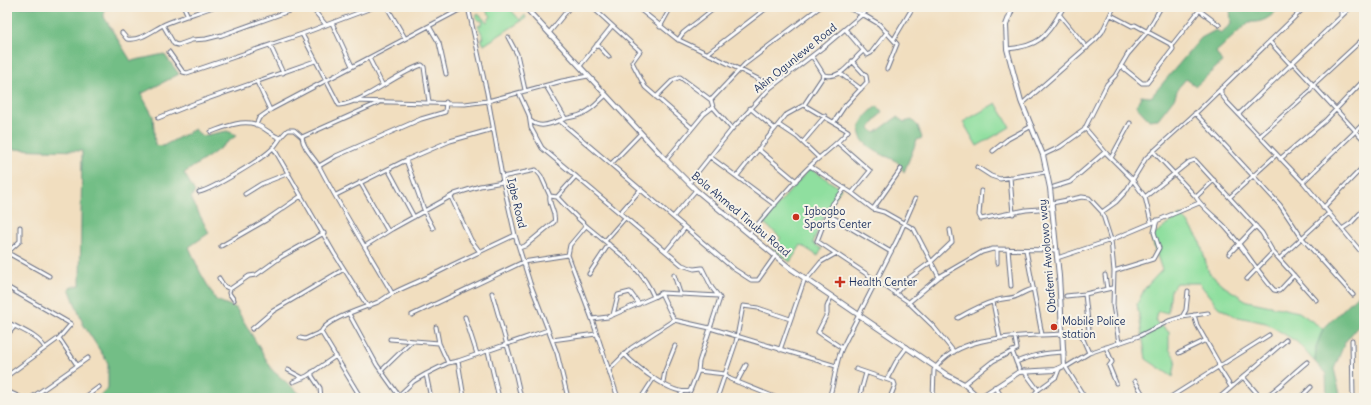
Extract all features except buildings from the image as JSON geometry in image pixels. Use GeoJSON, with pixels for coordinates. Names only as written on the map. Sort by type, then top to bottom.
{"type":"FeatureCollection","features":[{"type":"Feature","properties":{"kind":"main road","name":"Bola Ahmed Tinubu Road"},"geometry":{"type":"LineString","coordinates":[[525,7],[689,184],[775,256],[806,279],[964,384],[980,397]]}},
{"type":"Feature","properties":{"kind":"main road","name":"Obafemi Awolowo way"},"geometry":{"type":"LineString","coordinates":[[1012,7],[1006,25],[1007,49],[1022,104],[1043,155],[1052,203],[1065,366]]}},
{"type":"Feature","properties":{"kind":"main road"},"geometry":{"type":"LineString","coordinates":[[980,397],[1022,372],[1059,369],[1065,366]]}},
{"type":"Feature","properties":{"kind":"main road"},"geometry":{"type":"LineString","coordinates":[[995,387],[1002,398]]}},
{"type":"Feature","properties":{"kind":"street"},"geometry":{"type":"LineString","coordinates":[[184,7],[188,16]]}},
{"type":"Feature","properties":{"kind":"street"},"geometry":{"type":"LineString","coordinates":[[122,33],[127,39],[131,39],[153,32],[163,25],[213,7]]}},
{"type":"Feature","properties":{"kind":"street"},"geometry":{"type":"LineString","coordinates":[[163,25],[174,44],[178,46],[192,40],[206,39],[222,35],[300,7]]}},
{"type":"Feature","properties":{"kind":"street"},"geometry":{"type":"LineString","coordinates":[[311,7],[326,25]]}},
{"type":"Feature","properties":{"kind":"street"},"geometry":{"type":"LineString","coordinates":[[169,52],[183,72],[187,73],[302,34],[374,7]]}},
{"type":"Feature","properties":{"kind":"street"},"geometry":{"type":"LineString","coordinates":[[388,7],[405,38]]}},
{"type":"Feature","properties":{"kind":"street"},"geometry":{"type":"LineString","coordinates":[[256,125],[259,118],[270,110],[465,7]]}},
{"type":"Feature","properties":{"kind":"street","name":"Igbe Road"},"geometry":{"type":"LineString","coordinates":[[468,7],[515,235],[523,262],[552,340],[568,398]]}},
{"type":"Feature","properties":{"kind":"street"},"geometry":{"type":"LineString","coordinates":[[549,34],[570,7]]}},
{"type":"Feature","properties":{"kind":"street"},"geometry":{"type":"LineString","coordinates":[[592,7],[640,51],[632,62],[645,87],[692,128]]}},
{"type":"Feature","properties":{"kind":"street"},"geometry":{"type":"LineString","coordinates":[[637,7],[678,40],[708,53],[762,81],[770,88]]}},
{"type":"Feature","properties":{"kind":"street"},"geometry":{"type":"LineString","coordinates":[[660,27],[671,7]]}},
{"type":"Feature","properties":{"kind":"street"},"geometry":{"type":"LineString","coordinates":[[705,7],[709,12]]}},
{"type":"Feature","properties":{"kind":"street"},"geometry":{"type":"LineString","coordinates":[[678,40],[683,33],[716,7]]}},
{"type":"Feature","properties":{"kind":"street"},"geometry":{"type":"LineString","coordinates":[[708,53],[768,7]]}},
{"type":"Feature","properties":{"kind":"street"},"geometry":{"type":"LineString","coordinates":[[711,100],[739,70],[820,7]]}},
{"type":"Feature","properties":{"kind":"street"},"geometry":{"type":"LineString","coordinates":[[845,7],[862,14],[879,24],[894,39],[897,47],[887,69]]}},
{"type":"Feature","properties":{"kind":"street","name":"Akin Ogunlewe Road"},"geometry":{"type":"LineString","coordinates":[[689,184],[732,128],[770,88],[812,56],[871,7]]}},
{"type":"Feature","properties":{"kind":"street"},"geometry":{"type":"LineString","coordinates":[[894,39],[913,7]]}},
{"type":"Feature","properties":{"kind":"street"},"geometry":{"type":"LineString","coordinates":[[1007,49],[1034,44],[1050,31],[1064,7]]}},
{"type":"Feature","properties":{"kind":"street"},"geometry":{"type":"LineString","coordinates":[[1022,104],[1087,48],[1102,32],[1114,7]]}},
{"type":"Feature","properties":{"kind":"street"},"geometry":{"type":"LineString","coordinates":[[1043,155],[1065,144],[1085,128],[1107,84],[1128,54],[1147,32],[1161,7]]}},
{"type":"Feature","properties":{"kind":"street"},"geometry":{"type":"LineString","coordinates":[[1102,212],[1116,202],[1126,191],[1146,158],[1195,114],[1305,7]]}},
{"type":"Feature","properties":{"kind":"street"},"geometry":{"type":"LineString","coordinates":[[1338,7],[1342,12],[1341,16]]}},
{"type":"Feature","properties":{"kind":"street"},"geometry":{"type":"LineString","coordinates":[[1240,113],[1351,7]]}},
{"type":"Feature","properties":{"kind":"street"},"geometry":{"type":"LineString","coordinates":[[1121,66],[1142,83],[1145,83],[1173,49],[1172,45],[1200,9],[1219,25]]}},
{"type":"Feature","properties":{"kind":"street"},"geometry":{"type":"LineString","coordinates":[[1059,14],[1087,48]]}},
{"type":"Feature","properties":{"kind":"street"},"geometry":{"type":"LineString","coordinates":[[1111,14],[1172,45]]}},
{"type":"Feature","properties":{"kind":"street"},"geometry":{"type":"LineString","coordinates":[[332,23],[352,66]]}},
{"type":"Feature","properties":{"kind":"street"},"geometry":{"type":"LineString","coordinates":[[429,26],[439,43],[446,74]]}},
{"type":"Feature","properties":{"kind":"street"},"geometry":{"type":"LineString","coordinates":[[580,66],[612,26]]}},
{"type":"Feature","properties":{"kind":"street"},"geometry":{"type":"LineString","coordinates":[[845,29],[867,55],[871,53],[887,32]]}},
{"type":"Feature","properties":{"kind":"street"},"geometry":{"type":"LineString","coordinates":[[302,34],[339,105],[354,100],[382,84],[422,65],[429,102]]}},
{"type":"Feature","properties":{"kind":"street"},"geometry":{"type":"LineString","coordinates":[[508,37],[518,54],[525,90]]}},
{"type":"Feature","properties":{"kind":"street"},"geometry":{"type":"LineString","coordinates":[[1260,136],[1310,91],[1313,84],[1364,38]]}},
{"type":"Feature","properties":{"kind":"street"},"geometry":{"type":"LineString","coordinates":[[1270,42],[1313,84],[1334,109],[1364,140]]}},
{"type":"Feature","properties":{"kind":"street"},"geometry":{"type":"LineString","coordinates":[[597,44],[609,57]]}},
{"type":"Feature","properties":{"kind":"street"},"geometry":{"type":"LineString","coordinates":[[270,45],[283,73]]}},
{"type":"Feature","properties":{"kind":"street"},"geometry":{"type":"LineString","coordinates":[[812,56],[824,75],[832,77],[841,74],[863,50]]}},
{"type":"Feature","properties":{"kind":"street"},"geometry":{"type":"LineString","coordinates":[[369,58],[382,84]]}},
{"type":"Feature","properties":{"kind":"street"},"geometry":{"type":"LineString","coordinates":[[158,118],[193,104],[315,61]]}},
{"type":"Feature","properties":{"kind":"street"},"geometry":{"type":"LineString","coordinates":[[834,122],[844,107],[867,82],[866,76],[852,61]]}},
{"type":"Feature","properties":{"kind":"street"},"geometry":{"type":"LineString","coordinates":[[841,74],[861,89]]}},
{"type":"Feature","properties":{"kind":"street"},"geometry":{"type":"LineString","coordinates":[[737,176],[791,111],[804,105],[824,75]]}},
{"type":"Feature","properties":{"kind":"street"},"geometry":{"type":"LineString","coordinates":[[354,100],[379,102],[446,102],[465,104],[488,101],[525,90],[588,76]]}},
{"type":"Feature","properties":{"kind":"street"},"geometry":{"type":"LineString","coordinates":[[656,97],[678,77],[692,85],[696,90],[711,100],[713,107],[732,128]]}},
{"type":"Feature","properties":{"kind":"street"},"geometry":{"type":"LineString","coordinates":[[1280,158],[1325,121],[1334,109],[1364,80]]}},
{"type":"Feature","properties":{"kind":"street"},"geometry":{"type":"LineString","coordinates":[[257,82],[270,110]]}},
{"type":"Feature","properties":{"kind":"street"},"geometry":{"type":"LineString","coordinates":[[546,86],[554,103],[565,118],[565,124]]}},
{"type":"Feature","properties":{"kind":"street"},"geometry":{"type":"LineString","coordinates":[[1221,88],[1221,94],[1302,182],[1360,252],[1364,249]]}},
{"type":"Feature","properties":{"kind":"street"},"geometry":{"type":"LineString","coordinates":[[519,93],[531,121],[531,128],[542,148],[682,265],[694,269],[702,268],[712,288],[719,296],[720,300],[699,362],[698,372],[692,390],[683,392],[678,398]]}},
{"type":"Feature","properties":{"kind":"street"},"geometry":{"type":"LineString","coordinates":[[531,121],[536,124],[551,125],[565,118],[568,119],[583,114],[606,95]]}},
{"type":"Feature","properties":{"kind":"street"},"geometry":{"type":"LineString","coordinates":[[302,137],[379,102]]}},
{"type":"Feature","properties":{"kind":"street"},"geometry":{"type":"LineString","coordinates":[[319,166],[336,156],[421,119],[445,112],[446,102]]}},
{"type":"Feature","properties":{"kind":"street"},"geometry":{"type":"LineString","coordinates":[[749,234],[796,180],[819,158],[838,143],[848,131],[825,116],[804,105]]}},
{"type":"Feature","properties":{"kind":"street"},"geometry":{"type":"LineString","coordinates":[[666,160],[707,109],[713,107]]}},
{"type":"Feature","properties":{"kind":"street"},"geometry":{"type":"LineString","coordinates":[[750,108],[775,129]]}},
{"type":"Feature","properties":{"kind":"street"},"geometry":{"type":"LineString","coordinates":[[1195,114],[1280,205],[1302,238],[1353,295]]}},
{"type":"Feature","properties":{"kind":"street"},"geometry":{"type":"LineString","coordinates":[[803,142],[825,116]]}},
{"type":"Feature","properties":{"kind":"street"},"geometry":{"type":"LineString","coordinates":[[560,121],[734,269],[754,281],[760,279],[775,256]]}},
{"type":"Feature","properties":{"kind":"street"},"geometry":{"type":"LineString","coordinates":[[211,132],[243,122],[256,125],[280,138]]}},
{"type":"Feature","properties":{"kind":"street"},"geometry":{"type":"LineString","coordinates":[[1111,158],[1130,123]]}},
{"type":"Feature","properties":{"kind":"street"},"geometry":{"type":"LineString","coordinates":[[1302,182],[1364,123]]}},
{"type":"Feature","properties":{"kind":"street"},"geometry":{"type":"LineString","coordinates":[[779,125],[803,142],[819,158]]}},
{"type":"Feature","properties":{"kind":"street"},"geometry":{"type":"LineString","coordinates":[[993,151],[1008,139],[1032,126]]}},
{"type":"Feature","properties":{"kind":"street"},"geometry":{"type":"LineString","coordinates":[[1085,128],[1105,152],[1132,179],[1145,197],[1151,222]]}},
{"type":"Feature","properties":{"kind":"street"},"geometry":{"type":"LineString","coordinates":[[199,192],[244,168],[273,147],[280,138],[291,129],[302,137],[304,144],[336,194],[392,293]]}},
{"type":"Feature","properties":{"kind":"street"},"geometry":{"type":"LineString","coordinates":[[336,194],[406,160],[450,141],[493,129]]}},
{"type":"Feature","properties":{"kind":"street"},"geometry":{"type":"LineString","coordinates":[[611,164],[641,133]]}},
{"type":"Feature","properties":{"kind":"street"},"geometry":{"type":"LineString","coordinates":[[838,143],[870,171],[852,193]]}},
{"type":"Feature","properties":{"kind":"street"},"geometry":{"type":"LineString","coordinates":[[273,147],[344,269],[368,306]]}},
{"type":"Feature","properties":{"kind":"street"},"geometry":{"type":"LineString","coordinates":[[758,149],[796,180]]}},
{"type":"Feature","properties":{"kind":"street"},"geometry":{"type":"LineString","coordinates":[[1153,151],[1196,197],[1199,203],[1211,212],[1238,243],[1276,292],[1294,275]]}},
{"type":"Feature","properties":{"kind":"street"},"geometry":{"type":"LineString","coordinates":[[1054,187],[1070,182],[1105,152]]}},
{"type":"Feature","properties":{"kind":"street"},"geometry":{"type":"LineString","coordinates":[[1230,197],[1276,155]]}},
{"type":"Feature","properties":{"kind":"street"},"geometry":{"type":"LineString","coordinates":[[709,156],[775,205]]}},
{"type":"Feature","properties":{"kind":"street"},"geometry":{"type":"LineString","coordinates":[[406,160],[433,228]]}},
{"type":"Feature","properties":{"kind":"street"},"geometry":{"type":"LineString","coordinates":[[1145,197],[1193,160],[1214,180],[1256,226],[1273,252],[1280,258],[1316,300]]}},
{"type":"Feature","properties":{"kind":"street"},"geometry":{"type":"LineString","coordinates":[[810,166],[845,188],[873,209],[916,230],[940,278]]}},
{"type":"Feature","properties":{"kind":"street"},"geometry":{"type":"LineString","coordinates":[[1323,208],[1364,166]]}},
{"type":"Feature","properties":{"kind":"street"},"geometry":{"type":"LineString","coordinates":[[977,167],[991,176],[1000,178],[1046,172]]}},
{"type":"Feature","properties":{"kind":"street"},"geometry":{"type":"LineString","coordinates":[[388,169],[414,217]]}},
{"type":"Feature","properties":{"kind":"street"},"geometry":{"type":"LineString","coordinates":[[502,177],[535,169],[539,173],[550,196],[549,203],[554,212],[554,222],[525,246],[519,248]]}},
{"type":"Feature","properties":{"kind":"street"},"geometry":{"type":"LineString","coordinates":[[873,209],[901,169]]}},
{"type":"Feature","properties":{"kind":"street"},"geometry":{"type":"LineString","coordinates":[[245,194],[261,184],[289,173]]}},
{"type":"Feature","properties":{"kind":"street"},"geometry":{"type":"LineString","coordinates":[[557,198],[576,176]]}},
{"type":"Feature","properties":{"kind":"street"},"geometry":{"type":"LineString","coordinates":[[1010,177],[1013,214]]}},
{"type":"Feature","properties":{"kind":"street"},"geometry":{"type":"LineString","coordinates":[[1196,197],[1214,180]]}},
{"type":"Feature","properties":{"kind":"street"},"geometry":{"type":"LineString","coordinates":[[360,182],[388,231]]}},
{"type":"Feature","properties":{"kind":"street"},"geometry":{"type":"LineString","coordinates":[[365,246],[388,231],[451,197],[480,186],[503,182]]}},
{"type":"Feature","properties":{"kind":"street"},"geometry":{"type":"LineString","coordinates":[[845,188],[827,214],[816,240],[908,303],[933,326],[954,352]]}},
{"type":"Feature","properties":{"kind":"street"},"geometry":{"type":"LineString","coordinates":[[620,213],[641,189]]}},
{"type":"Feature","properties":{"kind":"street"},"geometry":{"type":"LineString","coordinates":[[673,217],[696,190]]}},
{"type":"Feature","properties":{"kind":"street"},"geometry":{"type":"LineString","coordinates":[[981,191],[980,218],[1013,214],[1026,210],[1052,208]]}},
{"type":"Feature","properties":{"kind":"street"},"geometry":{"type":"LineString","coordinates":[[221,246],[266,220],[301,196]]}},
{"type":"Feature","properties":{"kind":"street"},"geometry":{"type":"LineString","coordinates":[[550,196],[557,198],[586,226],[626,256],[639,270],[654,297]]}},
{"type":"Feature","properties":{"kind":"street"},"geometry":{"type":"LineString","coordinates":[[451,197],[471,240],[480,252]]}},
{"type":"Feature","properties":{"kind":"street"},"geometry":{"type":"LineString","coordinates":[[1052,203],[1082,197],[1089,198],[1102,212],[1111,240],[1114,271],[1112,288],[1114,318],[1117,326],[1116,332],[1118,343]]}},
{"type":"Feature","properties":{"kind":"street"},"geometry":{"type":"LineString","coordinates":[[829,398],[836,366],[842,348],[860,316],[915,199]]}},
{"type":"Feature","properties":{"kind":"street"},"geometry":{"type":"LineString","coordinates":[[1057,258],[1111,240],[1199,203]]}},
{"type":"Feature","properties":{"kind":"street"},"geometry":{"type":"LineString","coordinates":[[1342,229],[1351,223],[1364,209]]}},
{"type":"Feature","properties":{"kind":"street"},"geometry":{"type":"LineString","coordinates":[[1280,258],[1329,213]]}},
{"type":"Feature","properties":{"kind":"street"},"geometry":{"type":"LineString","coordinates":[[827,214],[891,252]]}},
{"type":"Feature","properties":{"kind":"street"},"geometry":{"type":"LineString","coordinates":[[605,241],[625,218]]}},
{"type":"Feature","properties":{"kind":"street"},"geometry":{"type":"LineString","coordinates":[[1114,271],[1153,259],[1159,248],[1154,232],[1157,220]]}},
{"type":"Feature","properties":{"kind":"street"},"geometry":{"type":"LineString","coordinates":[[586,226],[570,245],[568,255],[592,319],[596,334],[610,368],[618,397],[600,398]]}},
{"type":"Feature","properties":{"kind":"street"},"geometry":{"type":"LineString","coordinates":[[1229,254],[1256,226]]}},
{"type":"Feature","properties":{"kind":"street"},"geometry":{"type":"LineString","coordinates":[[20,227],[20,241],[7,253],[49,276]]}},
{"type":"Feature","properties":{"kind":"street"},"geometry":{"type":"LineString","coordinates":[[666,251],[686,228]]}},
{"type":"Feature","properties":{"kind":"street"},"geometry":{"type":"LineString","coordinates":[[895,294],[909,278],[932,261],[952,242],[950,230]]}},
{"type":"Feature","properties":{"kind":"street"},"geometry":{"type":"LineString","coordinates":[[230,289],[249,276],[256,275],[281,258],[324,233]]}},
{"type":"Feature","properties":{"kind":"street"},"geometry":{"type":"LineString","coordinates":[[300,338],[305,339],[321,332],[323,328],[335,320],[368,306],[392,293],[442,271],[515,235]]}},
{"type":"Feature","properties":{"kind":"street"},"geometry":{"type":"LineString","coordinates":[[589,274],[609,244]]}},
{"type":"Feature","properties":{"kind":"street"},"geometry":{"type":"LineString","coordinates":[[908,303],[940,278],[982,252],[997,249],[1056,250]]}},
{"type":"Feature","properties":{"kind":"street"},"geometry":{"type":"LineString","coordinates":[[997,249],[997,263]]}},
{"type":"Feature","properties":{"kind":"street"},"geometry":{"type":"LineString","coordinates":[[1008,249],[1011,286]]}},
{"type":"Feature","properties":{"kind":"street"},"geometry":{"type":"LineString","coordinates":[[1026,250],[1042,335]]}},
{"type":"Feature","properties":{"kind":"street"},"geometry":{"type":"LineString","coordinates":[[1247,279],[1273,252]]}},
{"type":"Feature","properties":{"kind":"street"},"geometry":{"type":"LineString","coordinates":[[780,350],[790,319],[806,279],[821,262],[835,254]]}},
{"type":"Feature","properties":{"kind":"street"},"geometry":{"type":"LineString","coordinates":[[412,315],[523,262],[568,255]]}},
{"type":"Feature","properties":{"kind":"street"},"geometry":{"type":"LineString","coordinates":[[252,329],[273,311],[344,269]]}},
{"type":"Feature","properties":{"kind":"street"},"geometry":{"type":"LineString","coordinates":[[674,275],[680,293]]}},
{"type":"Feature","properties":{"kind":"street"},"geometry":{"type":"LineString","coordinates":[[1105,275],[1107,289]]}},
{"type":"Feature","properties":{"kind":"street"},"geometry":{"type":"LineString","coordinates":[[219,278],[224,286],[230,289]]}},
{"type":"Feature","properties":{"kind":"street"},"geometry":{"type":"LineString","coordinates":[[7,287],[70,321],[71,325],[60,338],[7,376]]}},
{"type":"Feature","properties":{"kind":"street"},"geometry":{"type":"LineString","coordinates":[[1066,296],[1085,294],[1112,288]]}},
{"type":"Feature","properties":{"kind":"street"},"geometry":{"type":"LineString","coordinates":[[230,289],[229,293],[234,300]]}},
{"type":"Feature","properties":{"kind":"street"},"geometry":{"type":"LineString","coordinates":[[958,318],[971,310],[1034,289]]}},
{"type":"Feature","properties":{"kind":"street"},"geometry":{"type":"LineString","coordinates":[[1182,317],[1186,312],[1188,291]]}},
{"type":"Feature","properties":{"kind":"street"},"geometry":{"type":"LineString","coordinates":[[613,315],[618,295],[630,292],[639,304]]}},
{"type":"Feature","properties":{"kind":"street"},"geometry":{"type":"LineString","coordinates":[[492,293],[521,398]]}},
{"type":"Feature","properties":{"kind":"street"},"geometry":{"type":"LineString","coordinates":[[592,319],[613,315],[661,293],[719,296]]}},
{"type":"Feature","properties":{"kind":"street"},"geometry":{"type":"LineString","coordinates":[[661,293],[674,320]]}},
{"type":"Feature","properties":{"kind":"street"},"geometry":{"type":"LineString","coordinates":[[1085,294],[1089,331],[1082,337],[1089,354]]}},
{"type":"Feature","properties":{"kind":"street"},"geometry":{"type":"LineString","coordinates":[[832,297],[818,332],[842,348]]}},
{"type":"Feature","properties":{"kind":"street"},"geometry":{"type":"LineString","coordinates":[[993,302],[1000,338]]}},
{"type":"Feature","properties":{"kind":"street"},"geometry":{"type":"LineString","coordinates":[[717,398],[736,342],[736,336],[744,306],[790,319]]}},
{"type":"Feature","properties":{"kind":"street"},"geometry":{"type":"LineString","coordinates":[[1085,398],[1065,366],[1089,354],[1182,317],[1208,313]]}},
{"type":"Feature","properties":{"kind":"street"},"geometry":{"type":"LineString","coordinates":[[349,314],[398,397],[414,381],[448,363],[458,361],[548,330]]}},
{"type":"Feature","properties":{"kind":"street"},"geometry":{"type":"LineString","coordinates":[[1194,315],[1197,325],[1218,362],[1219,368],[1231,387]]}},
{"type":"Feature","properties":{"kind":"street"},"geometry":{"type":"LineString","coordinates":[[465,317],[477,354]]}},
{"type":"Feature","properties":{"kind":"street"},"geometry":{"type":"LineString","coordinates":[[610,368],[624,354],[650,334],[674,320],[710,328],[836,366]]}},
{"type":"Feature","properties":{"kind":"street"},"geometry":{"type":"LineString","coordinates":[[7,322],[32,336],[45,348]]}},
{"type":"Feature","properties":{"kind":"street"},"geometry":{"type":"LineString","coordinates":[[7,335],[14,327]]}},
{"type":"Feature","properties":{"kind":"street"},"geometry":{"type":"LineString","coordinates":[[436,327],[439,343],[448,363]]}},
{"type":"Feature","properties":{"kind":"street"},"geometry":{"type":"LineString","coordinates":[[321,332],[361,398]]}},
{"type":"Feature","properties":{"kind":"street"},"geometry":{"type":"LineString","coordinates":[[552,340],[596,334]]}},
{"type":"Feature","properties":{"kind":"street"},"geometry":{"type":"LineString","coordinates":[[933,398],[933,375],[937,367],[954,352],[971,344],[1000,338],[1062,334]]}},
{"type":"Feature","properties":{"kind":"street"},"geometry":{"type":"LineString","coordinates":[[1169,398],[1219,368],[1269,335]]}},
{"type":"Feature","properties":{"kind":"street"},"geometry":{"type":"LineString","coordinates":[[60,338],[77,365]]}},
{"type":"Feature","properties":{"kind":"street"},"geometry":{"type":"LineString","coordinates":[[964,384],[990,363],[1017,348],[1016,338]]}},
{"type":"Feature","properties":{"kind":"street"},"geometry":{"type":"LineString","coordinates":[[390,339],[439,343]]}},
{"type":"Feature","properties":{"kind":"street"},"geometry":{"type":"LineString","coordinates":[[1179,353],[1206,340]]}},
{"type":"Feature","properties":{"kind":"street"},"geometry":{"type":"LineString","coordinates":[[1219,398],[1286,340]]}},
{"type":"Feature","properties":{"kind":"street"},"geometry":{"type":"LineString","coordinates":[[1352,340],[1353,398]]}},
{"type":"Feature","properties":{"kind":"street"},"geometry":{"type":"LineString","coordinates":[[382,371],[412,341]]}},
{"type":"Feature","properties":{"kind":"street"},"geometry":{"type":"LineString","coordinates":[[663,382],[665,371],[675,346]]}},
{"type":"Feature","properties":{"kind":"street"},"geometry":{"type":"LineString","coordinates":[[887,379],[896,362],[907,347]]}},
{"type":"Feature","properties":{"kind":"street"},"geometry":{"type":"LineString","coordinates":[[1106,347],[1112,362],[1109,366],[1116,383]]}},
{"type":"Feature","properties":{"kind":"street"},"geometry":{"type":"LineString","coordinates":[[488,351],[499,398]]}},
{"type":"Feature","properties":{"kind":"street"},"geometry":{"type":"LineString","coordinates":[[1012,352],[1022,372],[1038,390]]}},
{"type":"Feature","properties":{"kind":"street"},"geometry":{"type":"LineString","coordinates":[[1016,362],[1028,356],[1043,353],[1064,352]]}},
{"type":"Feature","properties":{"kind":"street"},"geometry":{"type":"LineString","coordinates":[[624,354],[654,378],[683,392]]}},
{"type":"Feature","properties":{"kind":"street"},"geometry":{"type":"LineString","coordinates":[[293,382],[303,378],[336,356]]}},
{"type":"Feature","properties":{"kind":"street"},"geometry":{"type":"LineString","coordinates":[[30,398],[88,358]]}},
{"type":"Feature","properties":{"kind":"street"},"geometry":{"type":"LineString","coordinates":[[458,361],[464,398]]}},
{"type":"Feature","properties":{"kind":"street"},"geometry":{"type":"LineString","coordinates":[[1264,398],[1275,392],[1280,384],[1307,362]]}},
{"type":"Feature","properties":{"kind":"street"},"geometry":{"type":"LineString","coordinates":[[737,382],[746,365]]}},
{"type":"Feature","properties":{"kind":"street"},"geometry":{"type":"LineString","coordinates":[[856,369],[887,379],[895,384],[890,398]]}},
{"type":"Feature","properties":{"kind":"street"},"geometry":{"type":"LineString","coordinates":[[1031,398],[1038,390],[1056,377],[1059,369]]}},
{"type":"Feature","properties":{"kind":"street"},"geometry":{"type":"LineString","coordinates":[[288,370],[303,378]]}},
{"type":"Feature","properties":{"kind":"street"},"geometry":{"type":"LineString","coordinates":[[312,372],[312,376],[320,388],[321,398]]}},
{"type":"Feature","properties":{"kind":"street"},"geometry":{"type":"LineString","coordinates":[[698,372],[726,374],[730,379],[777,398]]}},
{"type":"Feature","properties":{"kind":"street"},"geometry":{"type":"LineString","coordinates":[[858,398],[866,373]]}},
{"type":"Feature","properties":{"kind":"street"},"geometry":{"type":"LineString","coordinates":[[426,374],[431,398]]}},
{"type":"Feature","properties":{"kind":"street"},"geometry":{"type":"LineString","coordinates":[[1243,377],[1261,398]]}},
{"type":"Feature","properties":{"kind":"street"},"geometry":{"type":"LineString","coordinates":[[641,398],[654,378]]}},
{"type":"Feature","properties":{"kind":"street"},"geometry":{"type":"LineString","coordinates":[[1136,381],[1145,398]]}},
{"type":"Feature","properties":{"kind":"street"},"geometry":{"type":"LineString","coordinates":[[84,398],[99,387]]}},
{"type":"Feature","properties":{"kind":"street"},"geometry":{"type":"LineString","coordinates":[[1300,398],[1311,387]]}},
{"type":"Feature","properties":{"kind":"street"},"geometry":{"type":"LineString","coordinates":[[7,391],[22,398]]}},
{"type":"Feature","properties":{"kind":"street"},"geometry":{"type":"LineString","coordinates":[[1080,398],[1082,394]]}},
{"type":"Feature","properties":{"kind":"green space"},"geometry":{"type":"Polygon","coordinates":[[[7,7],[104,7],[104,17],[131,61],[164,54],[179,74],[141,94],[153,116],[155,145],[163,146],[195,129],[201,136],[227,131],[237,135],[184,173],[195,192],[191,198],[209,233],[189,247],[200,272],[216,300],[236,308],[273,371],[305,398],[97,398],[108,389],[108,363],[83,324],[69,288],[80,285],[82,151],[7,149],[7,7]]]}},
{"type":"Feature","properties":{"kind":"green space"},"geometry":{"type":"Polygon","coordinates":[[[486,7],[492,10],[495,8],[494,7],[512,7],[510,9],[520,20],[525,15],[526,18],[484,45],[481,39],[484,38],[478,26],[481,25],[483,21],[478,20],[476,17],[478,14],[487,22],[491,16],[486,11],[488,10],[486,7]]]}},
{"type":"Feature","properties":{"kind":"green space"},"geometry":{"type":"Polygon","coordinates":[[[1230,7],[1280,7],[1273,14],[1262,21],[1249,22],[1216,52],[1222,62],[1196,86],[1186,79],[1178,88],[1175,97],[1158,119],[1149,120],[1136,106],[1141,96],[1151,97],[1201,38],[1216,30],[1221,33],[1231,24],[1230,7]]]}},
{"type":"Feature","properties":{"kind":"green space"},"geometry":{"type":"Polygon","coordinates":[[[996,103],[1010,127],[977,146],[963,122],[996,103]]]}},
{"type":"Feature","properties":{"kind":"green space"},"geometry":{"type":"Polygon","coordinates":[[[877,106],[882,112],[870,128],[875,133],[897,117],[904,122],[912,120],[918,126],[922,138],[917,140],[904,172],[899,164],[872,149],[861,137],[860,125],[869,113],[877,106]]]}},
{"type":"Feature","properties":{"kind":"green space","name":"Igbogbo Sports Center"},"geometry":{"type":"Polygon","coordinates":[[[810,168],[841,189],[826,211],[813,243],[822,249],[818,256],[801,245],[790,262],[772,247],[781,238],[763,222],[810,168]]]}},
{"type":"Feature","properties":{"kind":"green space"},"geometry":{"type":"Polygon","coordinates":[[[1180,215],[1187,221],[1199,239],[1209,273],[1225,287],[1247,301],[1299,312],[1323,329],[1316,347],[1315,362],[1297,342],[1266,323],[1234,316],[1218,307],[1199,283],[1176,283],[1171,290],[1168,313],[1158,311],[1156,322],[1169,332],[1169,349],[1176,359],[1173,377],[1146,359],[1137,304],[1145,288],[1162,270],[1151,237],[1180,215]]]}},
{"type":"Feature","properties":{"kind":"green space"},"geometry":{"type":"Polygon","coordinates":[[[1364,289],[1364,319],[1345,342],[1334,369],[1341,398],[1327,398],[1326,374],[1315,362],[1316,347],[1323,329],[1364,289]]]}},
{"type":"Feature","properties":{"kind":"place","name":"Igbogbo Sports Center"},"geometry":{"type":"Point","coordinates":[796,217]}},
{"type":"Feature","properties":{"kind":"place","name":"Health Center"},"geometry":{"type":"Point","coordinates":[840,282]}},
{"type":"Feature","properties":{"kind":"place","name":"Mobile Police station"},"geometry":{"type":"Point","coordinates":[1054,327]}}]}
